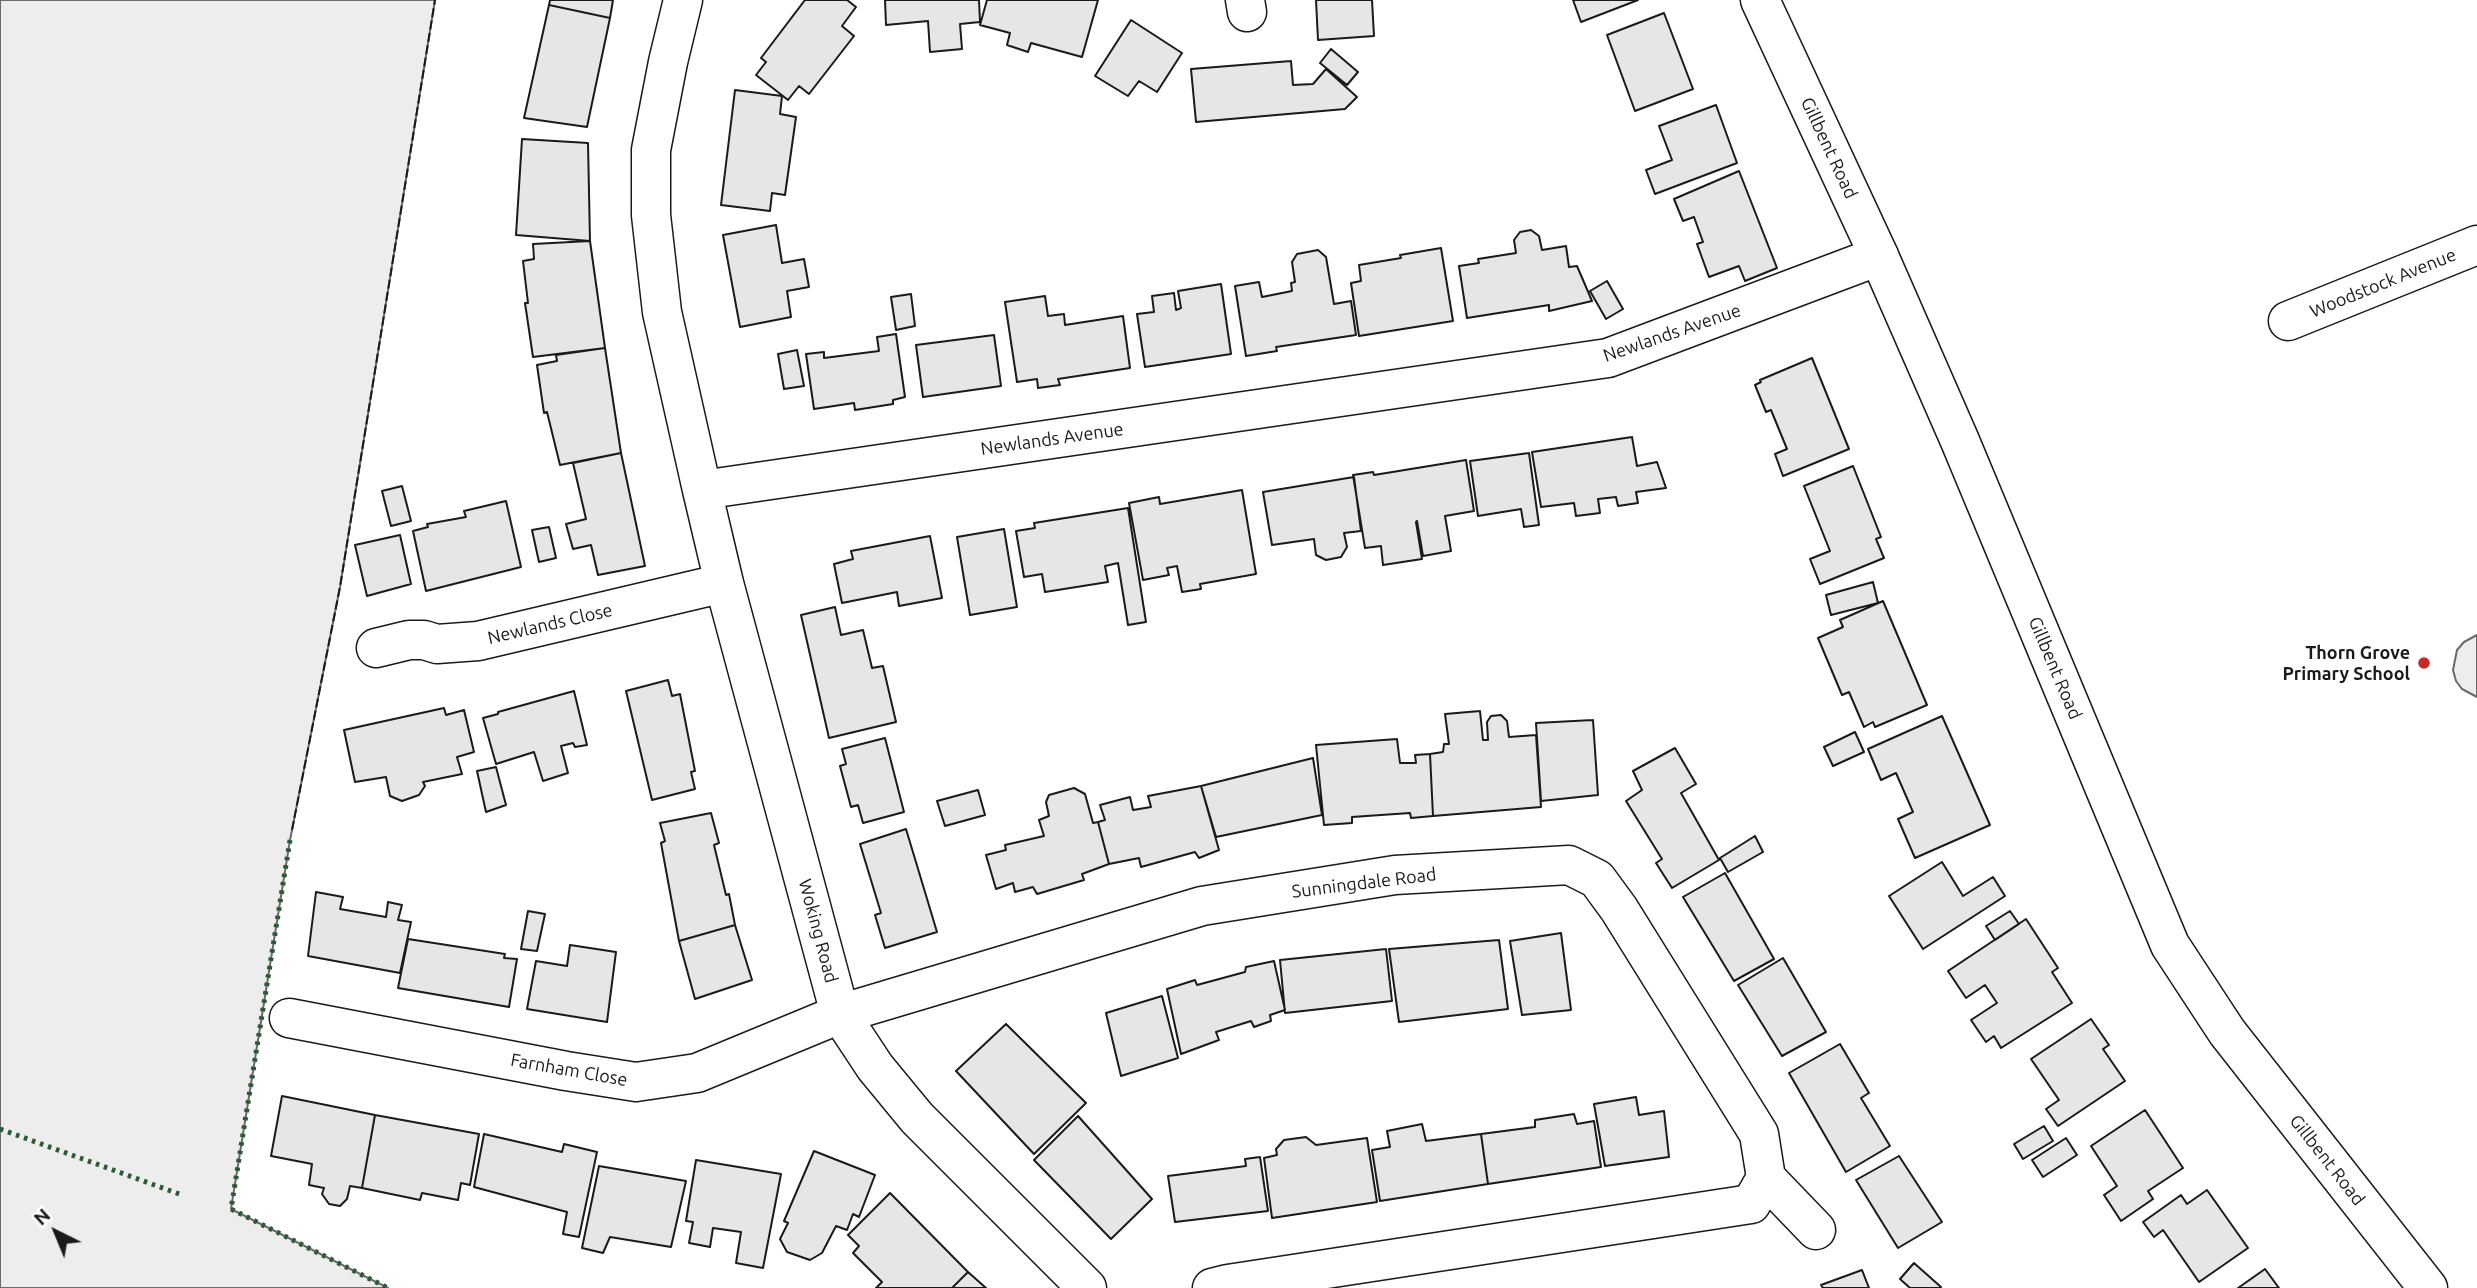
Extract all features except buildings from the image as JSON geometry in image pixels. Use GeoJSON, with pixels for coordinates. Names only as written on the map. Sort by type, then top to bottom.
{"type":"FeatureCollection","features":[{"type":"Feature","properties":{"kind":"street"},"geometry":{"type":"LineString","coordinates":[[683,0],[651,150],[651,215],[662,312],[702,490]]}},
{"type":"Feature","properties":{"kind":"street","name":"Gillbent Road"},"geometry":{"type":"LineString","coordinates":[[1760,0],[1879,256],[1966,453],[2170,945],[2227,1032],[2428,1288]]}},
{"type":"Feature","properties":{"kind":"street","name":"Woodstock Avenue"},"geometry":{"type":"LineString","coordinates":[[2288,321],[2477,245]]}},
{"type":"Feature","properties":{"kind":"street","name":"Newlands Avenue"},"geometry":{"type":"LineString","coordinates":[[702,490],[1608,358],[1879,256]]}},
{"type":"Feature","properties":{"kind":"street","name":"Woking Road"},"geometry":{"type":"LineString","coordinates":[[702,490],[724,583],[840,1014],[875,1068],[917,1118],[1087,1288]]}},
{"type":"Feature","properties":{"kind":"street","name":"Newlands Close"},"geometry":{"type":"LineString","coordinates":[[376,648],[409,640],[424,640],[436,644],[478,641],[724,583]]}},
{"type":"Feature","properties":{"kind":"street","name":"Sunningdale Road"},"geometry":{"type":"LineString","coordinates":[[840,1014],[1202,906],[1395,875],[1569,866],[1597,879],[1641,945],[1759,1134],[1766,1178]]}},
{"type":"Feature","properties":{"kind":"street","name":"Farnham Close"},"geometry":{"type":"LineString","coordinates":[[289,1018],[636,1082],[697,1073],[840,1014]]}},
{"type":"Feature","properties":{"kind":"street"},"geometry":{"type":"LineString","coordinates":[[1212,1288],[1228,1283],[1751,1204],[1766,1178],[1816,1230]]}},
{"type":"Feature","properties":{"kind":"shaded area"},"geometry":{"type":"Polygon","coordinates":[[[0,0],[435,0],[340,587],[290,840],[231,1209],[388,1288],[0,1288],[0,0]]]}},
{"type":"Feature","properties":{"kind":"shaded area"},"geometry":{"type":"Polygon","coordinates":[[[2477,635],[2477,697],[2462,689],[2453,670],[2457,650],[2464,642],[2477,635]]]}},
{"type":"Feature","properties":{"kind":"hedge"},"geometry":{"type":"LineString","coordinates":[[290,840],[231,1209],[388,1288]]}},
{"type":"Feature","properties":{"kind":"hedge"},"geometry":{"type":"LineString","coordinates":[[0,1129],[182,1195]]}},
{"type":"Feature","properties":{"kind":"fence"},"geometry":{"type":"LineString","coordinates":[[292,830],[340,587],[435,0]]}},
{"type":"Feature","properties":{"kind":"place","name":"Thorn Grove Primary School"},"geometry":{"type":"Point","coordinates":[2424,663]}}]}
